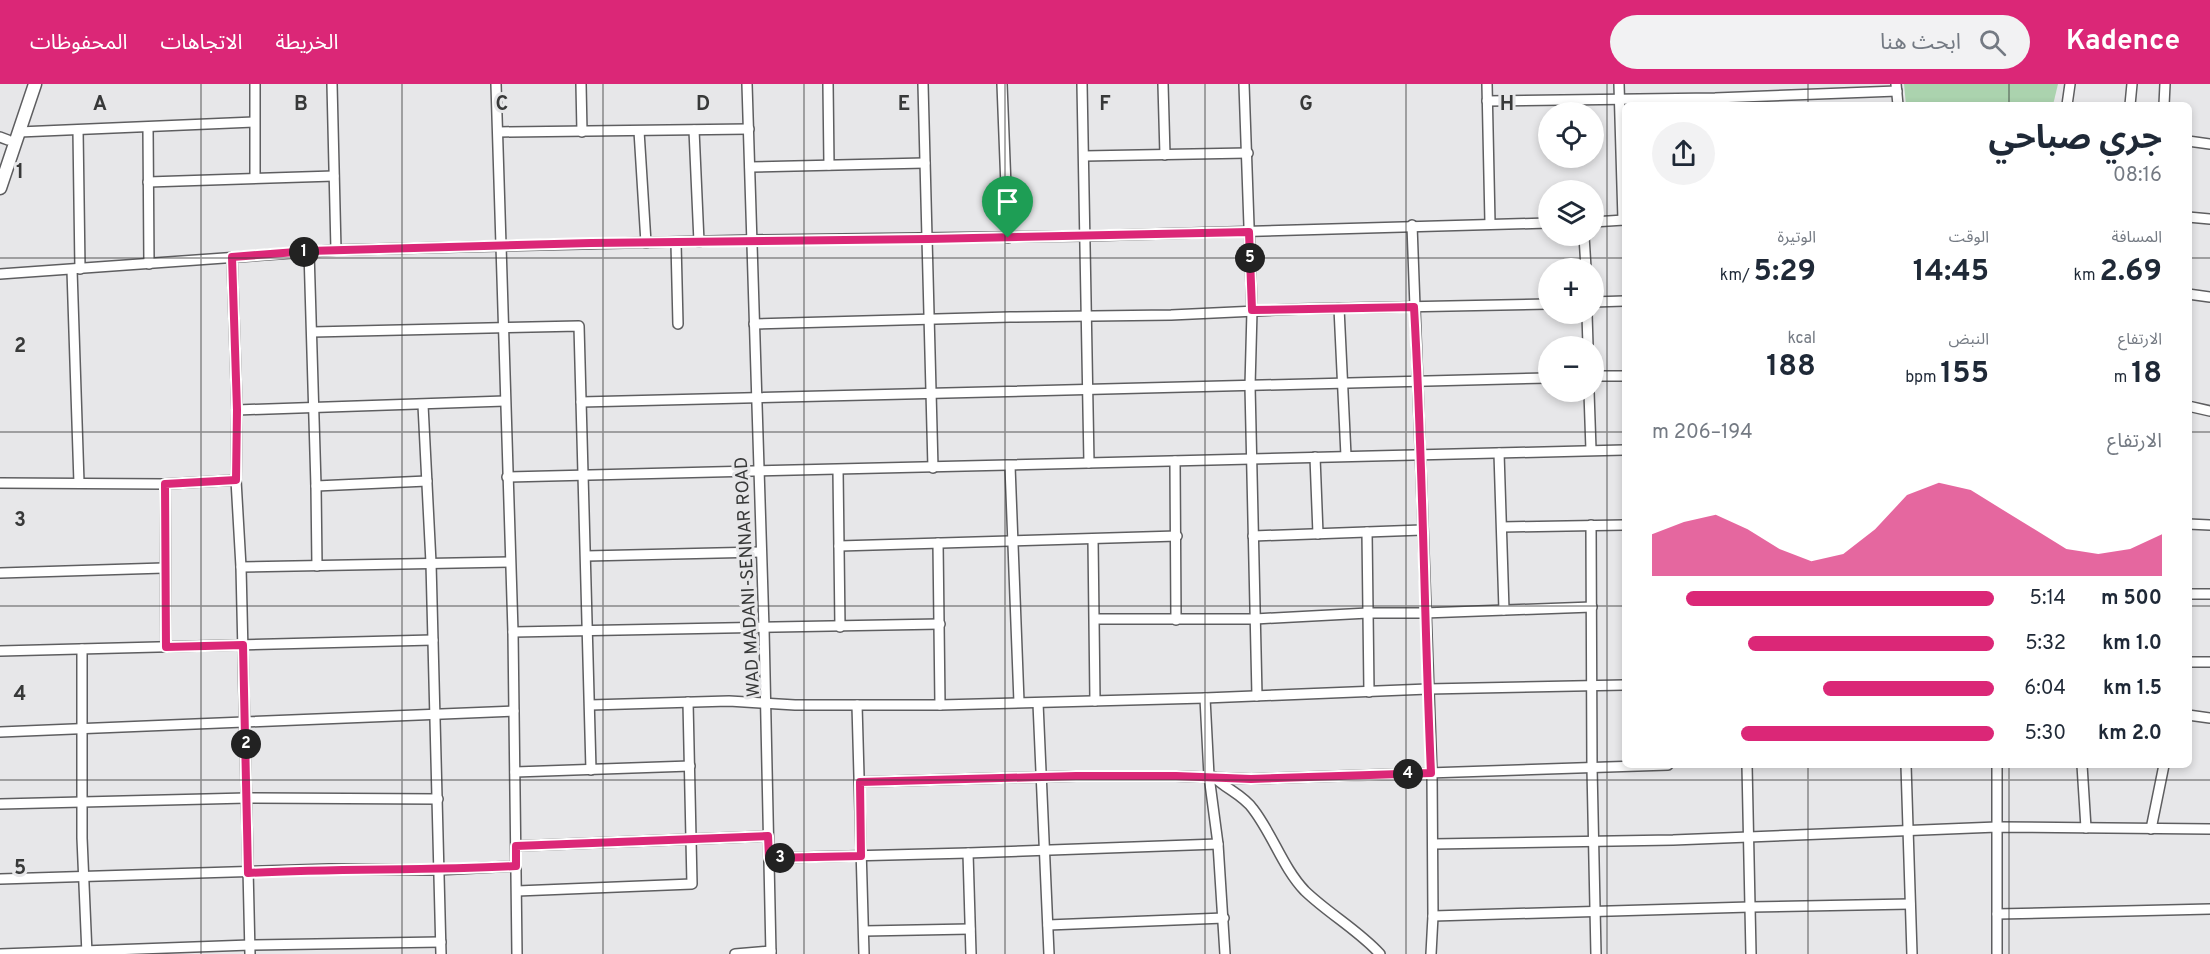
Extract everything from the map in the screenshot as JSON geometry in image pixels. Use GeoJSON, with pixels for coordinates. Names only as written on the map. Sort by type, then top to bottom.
{"type":"FeatureCollection","features":[{"type":"Feature","properties":{"kind":"street"},"geometry":{"type":"LineString","coordinates":[[0,163],[4,138],[28,84]]}},
{"type":"Feature","properties":{"kind":"street"},"geometry":{"type":"LineString","coordinates":[[0,188],[35,84]]}},
{"type":"Feature","properties":{"kind":"street"},"geometry":{"type":"LineString","coordinates":[[255,84],[255,178]]}},
{"type":"Feature","properties":{"kind":"street"},"geometry":{"type":"LineString","coordinates":[[332,84],[336,250]]}},
{"type":"Feature","properties":{"kind":"street"},"geometry":{"type":"LineString","coordinates":[[496,84],[513,632],[517,954]]}},
{"type":"Feature","properties":{"kind":"street"},"geometry":{"type":"LineString","coordinates":[[581,84],[582,132]]}},
{"type":"Feature","properties":{"kind":"street","name":"WAD MADANI-SENNAR ROAD"},"geometry":{"type":"LineString","coordinates":[[747,84],[766,704],[1038,703],[1428,689],[1622,685]]}},
{"type":"Feature","properties":{"kind":"street"},"geometry":{"type":"LineString","coordinates":[[828,84],[829,165]]}},
{"type":"Feature","properties":{"kind":"street"},"geometry":{"type":"LineString","coordinates":[[923,84],[933,468]]}},
{"type":"Feature","properties":{"kind":"street"},"geometry":{"type":"LineString","coordinates":[[1002,84],[1008,238]]}},
{"type":"Feature","properties":{"kind":"street"},"geometry":{"type":"LineString","coordinates":[[1082,84],[1089,463]]}},
{"type":"Feature","properties":{"kind":"street"},"geometry":{"type":"LineString","coordinates":[[1163,84],[1165,154]]}},
{"type":"Feature","properties":{"kind":"street"},"geometry":{"type":"LineString","coordinates":[[1244,84],[1252,310],[1250,386],[1257,696]]}},
{"type":"Feature","properties":{"kind":"street"},"geometry":{"type":"LineString","coordinates":[[1487,84],[1490,223]]}},
{"type":"Feature","properties":{"kind":"street"},"geometry":{"type":"LineString","coordinates":[[1619,84],[1622,138]]}},
{"type":"Feature","properties":{"kind":"street"},"geometry":{"type":"LineString","coordinates":[[2067,102],[2070,84]]}},
{"type":"Feature","properties":{"kind":"street"},"geometry":{"type":"LineString","coordinates":[[2130,102],[2132,84]]}},
{"type":"Feature","properties":{"kind":"street"},"geometry":{"type":"LineString","coordinates":[[2164,102],[2165,84]]}},
{"type":"Feature","properties":{"kind":"street"},"geometry":{"type":"LineString","coordinates":[[1487,101],[1715,102],[1812,89],[1896,87],[1898,102]]}},
{"type":"Feature","properties":{"kind":"street"},"geometry":{"type":"LineString","coordinates":[[19,132],[254,122]]}},
{"type":"Feature","properties":{"kind":"street"},"geometry":{"type":"LineString","coordinates":[[148,128],[149,264]]}},
{"type":"Feature","properties":{"kind":"street"},"geometry":{"type":"LineString","coordinates":[[498,132],[749,129]]}},
{"type":"Feature","properties":{"kind":"street"},"geometry":{"type":"LineString","coordinates":[[78,130],[76,269],[79,483]]}},
{"type":"Feature","properties":{"kind":"street"},"geometry":{"type":"LineString","coordinates":[[694,130],[699,242]]}},
{"type":"Feature","properties":{"kind":"street"},"geometry":{"type":"LineString","coordinates":[[639,131],[646,243]]}},
{"type":"Feature","properties":{"kind":"street"},"geometry":{"type":"LineString","coordinates":[[2192,142],[2210,144]]}},
{"type":"Feature","properties":{"kind":"street"},"geometry":{"type":"LineString","coordinates":[[1084,156],[1248,153]]}},
{"type":"Feature","properties":{"kind":"street"},"geometry":{"type":"LineString","coordinates":[[750,166],[926,164]]}},
{"type":"Feature","properties":{"kind":"street"},"geometry":{"type":"LineString","coordinates":[[148,182],[334,176]]}},
{"type":"Feature","properties":{"kind":"street"},"geometry":{"type":"LineString","coordinates":[[2192,217],[2210,219]]}},
{"type":"Feature","properties":{"kind":"street"},"geometry":{"type":"LineString","coordinates":[[1604,221],[1622,220]]}},
{"type":"Feature","properties":{"kind":"street"},"geometry":{"type":"LineString","coordinates":[[0,274],[336,250],[752,240],[1008,238],[1538,223]]}},
{"type":"Feature","properties":{"kind":"street"},"geometry":{"type":"LineString","coordinates":[[1412,225],[1422,454],[1424,614],[1433,844],[1431,954]]}},
{"type":"Feature","properties":{"kind":"street"},"geometry":{"type":"LineString","coordinates":[[676,243],[678,324]]}},
{"type":"Feature","properties":{"kind":"street"},"geometry":{"type":"LineString","coordinates":[[309,251],[317,566]]}},
{"type":"Feature","properties":{"kind":"street"},"geometry":{"type":"LineString","coordinates":[[232,257],[250,950]]}},
{"type":"Feature","properties":{"kind":"street"},"geometry":{"type":"LineString","coordinates":[[2192,295],[2210,297]]}},
{"type":"Feature","properties":{"kind":"street"},"geometry":{"type":"LineString","coordinates":[[1604,302],[1622,301]]}},
{"type":"Feature","properties":{"kind":"street"},"geometry":{"type":"LineString","coordinates":[[754,324],[1538,304]]}},
{"type":"Feature","properties":{"kind":"street"},"geometry":{"type":"LineString","coordinates":[[1339,308],[1346,456]]}},
{"type":"Feature","properties":{"kind":"street"},"geometry":{"type":"LineString","coordinates":[[312,332],[579,326],[591,770]]}},
{"type":"Feature","properties":{"kind":"street"},"geometry":{"type":"LineString","coordinates":[[1604,376],[1622,376]]}},
{"type":"Feature","properties":{"kind":"street"},"geometry":{"type":"LineString","coordinates":[[581,402],[1538,378]]}},
{"type":"Feature","properties":{"kind":"street"},"geometry":{"type":"LineString","coordinates":[[237,410],[505,401]]}},
{"type":"Feature","properties":{"kind":"street"},"geometry":{"type":"LineString","coordinates":[[1589,402],[1591,450]]}},
{"type":"Feature","properties":{"kind":"street"},"geometry":{"type":"LineString","coordinates":[[423,405],[431,564],[441,954]]}},
{"type":"Feature","properties":{"kind":"street"},"geometry":{"type":"LineString","coordinates":[[2192,407],[2210,411]]}},
{"type":"Feature","properties":{"kind":"street"},"geometry":{"type":"LineString","coordinates":[[507,477],[1622,450]]}},
{"type":"Feature","properties":{"kind":"street"},"geometry":{"type":"LineString","coordinates":[[1499,453],[1504,610]]}},
{"type":"Feature","properties":{"kind":"street"},"geometry":{"type":"LineString","coordinates":[[1316,457],[1318,534]]}},
{"type":"Feature","properties":{"kind":"street"},"geometry":{"type":"LineString","coordinates":[[1175,461],[1176,620]]}},
{"type":"Feature","properties":{"kind":"street"},"geometry":{"type":"LineString","coordinates":[[1010,466],[1019,702]]}},
{"type":"Feature","properties":{"kind":"street"},"geometry":{"type":"LineString","coordinates":[[838,470],[840,627]]}},
{"type":"Feature","properties":{"kind":"street"},"geometry":{"type":"LineString","coordinates":[[0,483],[165,484],[236,480]]}},
{"type":"Feature","properties":{"kind":"street"},"geometry":{"type":"LineString","coordinates":[[316,486],[427,481]]}},
{"type":"Feature","properties":{"kind":"street"},"geometry":{"type":"LineString","coordinates":[[165,484],[166,647]]}},
{"type":"Feature","properties":{"kind":"street"},"geometry":{"type":"LineString","coordinates":[[2192,524],[2210,525]]}},
{"type":"Feature","properties":{"kind":"street"},"geometry":{"type":"LineString","coordinates":[[1591,525],[1592,768],[1596,954]]}},
{"type":"Feature","properties":{"kind":"street"},"geometry":{"type":"LineString","coordinates":[[1502,527],[1622,525]]}},
{"type":"Feature","properties":{"kind":"street"},"geometry":{"type":"LineString","coordinates":[[1253,536],[1422,530]]}},
{"type":"Feature","properties":{"kind":"street"},"geometry":{"type":"LineString","coordinates":[[1367,532],[1369,692]]}},
{"type":"Feature","properties":{"kind":"street"},"geometry":{"type":"LineString","coordinates":[[839,546],[1177,536]]}},
{"type":"Feature","properties":{"kind":"street"},"geometry":{"type":"LineString","coordinates":[[1093,540],[1095,701]]}},
{"type":"Feature","properties":{"kind":"street"},"geometry":{"type":"LineString","coordinates":[[938,543],[940,705]]}},
{"type":"Feature","properties":{"kind":"street"},"geometry":{"type":"LineString","coordinates":[[586,556],[761,552]]}},
{"type":"Feature","properties":{"kind":"street"},"geometry":{"type":"LineString","coordinates":[[241,567],[510,562]]}},
{"type":"Feature","properties":{"kind":"street"},"geometry":{"type":"LineString","coordinates":[[0,573],[164,568]]}},
{"type":"Feature","properties":{"kind":"street"},"geometry":{"type":"LineString","coordinates":[[2192,594],[2210,594]]}},
{"type":"Feature","properties":{"kind":"street"},"geometry":{"type":"LineString","coordinates":[[1095,619],[1255,619],[1368,613],[1424,614],[1592,607]]}},
{"type":"Feature","properties":{"kind":"street"},"geometry":{"type":"LineString","coordinates":[[513,632],[940,624]]}},
{"type":"Feature","properties":{"kind":"street"},"geometry":{"type":"LineString","coordinates":[[0,651],[433,639]]}},
{"type":"Feature","properties":{"kind":"street"},"geometry":{"type":"LineString","coordinates":[[82,649],[83,878],[87,953]]}},
{"type":"Feature","properties":{"kind":"street"},"geometry":{"type":"LineString","coordinates":[[2192,662],[2210,662]]}},
{"type":"Feature","properties":{"kind":"street"},"geometry":{"type":"LineString","coordinates":[[1205,698],[1224,918],[1225,954]]}},
{"type":"Feature","properties":{"kind":"street"},"geometry":{"type":"LineString","coordinates":[[590,705],[729,701],[766,704],[771,953],[735,954]]}},
{"type":"Feature","properties":{"kind":"street"},"geometry":{"type":"LineString","coordinates":[[517,891],[692,884],[688,702]]}},
{"type":"Feature","properties":{"kind":"street"},"geometry":{"type":"LineString","coordinates":[[1038,703],[1049,954]]}},
{"type":"Feature","properties":{"kind":"street"},"geometry":{"type":"LineString","coordinates":[[857,705],[864,954]]}},
{"type":"Feature","properties":{"kind":"street"},"geometry":{"type":"LineString","coordinates":[[0,732],[514,711]]}},
{"type":"Feature","properties":{"kind":"street"},"geometry":{"type":"LineString","coordinates":[[2192,716],[2210,718]]}},
{"type":"Feature","properties":{"kind":"street"},"geometry":{"type":"LineString","coordinates":[[516,771],[690,766]]}},
{"type":"Feature","properties":{"kind":"street"},"geometry":{"type":"LineString","coordinates":[[860,782],[1042,776],[1212,776],[1263,779],[1622,767]]}},
{"type":"Feature","properties":{"kind":"street"},"geometry":{"type":"LineString","coordinates":[[1747,768],[1751,954]]}},
{"type":"Feature","properties":{"kind":"street"},"geometry":{"type":"LineString","coordinates":[[1905,768],[1912,954]]}},
{"type":"Feature","properties":{"kind":"street"},"geometry":{"type":"LineString","coordinates":[[1997,768],[1997,954]]}},
{"type":"Feature","properties":{"kind":"street"},"geometry":{"type":"LineString","coordinates":[[2082,768],[2086,828]]}},
{"type":"Feature","properties":{"kind":"street"},"geometry":{"type":"LineString","coordinates":[[2151,829],[2163,768]]}},
{"type":"Feature","properties":{"kind":"street"},"geometry":{"type":"LineString","coordinates":[[1212,776],[1246,801],[1254,810],[1293,876],[1305,891],[1380,954]]}},
{"type":"Feature","properties":{"kind":"street"},"geometry":{"type":"LineString","coordinates":[[0,804],[247,798],[438,799]]}},
{"type":"Feature","properties":{"kind":"street"},"geometry":{"type":"LineString","coordinates":[[1433,844],[1594,842],[1997,826],[2210,829]]}},
{"type":"Feature","properties":{"kind":"street"},"geometry":{"type":"LineString","coordinates":[[516,846],[768,836]]}},
{"type":"Feature","properties":{"kind":"street"},"geometry":{"type":"LineString","coordinates":[[769,858],[969,854],[1218,844]]}},
{"type":"Feature","properties":{"kind":"street"},"geometry":{"type":"LineString","coordinates":[[969,854],[971,954]]}},
{"type":"Feature","properties":{"kind":"street"},"geometry":{"type":"LineString","coordinates":[[0,879],[329,869],[438,870],[516,866]]}},
{"type":"Feature","properties":{"kind":"street"},"geometry":{"type":"LineString","coordinates":[[1433,916],[1910,904]]}},
{"type":"Feature","properties":{"kind":"street"},"geometry":{"type":"LineString","coordinates":[[1997,914],[2210,909]]}},
{"type":"Feature","properties":{"kind":"street"},"geometry":{"type":"LineString","coordinates":[[1048,925],[1224,918]]}},
{"type":"Feature","properties":{"kind":"street"},"geometry":{"type":"LineString","coordinates":[[864,931],[970,929]]}},
{"type":"Feature","properties":{"kind":"street"},"geometry":{"type":"LineString","coordinates":[[0,954],[250,950],[441,942]]}},
{"type":"Feature","properties":{"kind":"green space"},"geometry":{"type":"Polygon","coordinates":[[[1904,84],[2058,84],[2054,102],[1906,102],[1904,84]]]}},
{"type":"Feature","properties":{"kind":"route"},"geometry":{"type":"LineString","coordinates":[[1249,232],[1252,310],[1414,307],[1422,454],[1424,614],[1431,773],[1251,779],[1176,776],[1042,776],[860,782],[861,856],[769,858],[768,836],[516,846],[516,866],[438,870],[329,869],[248,873],[243,645],[166,647],[165,484],[236,480],[237,410],[232,257],[309,251],[591,243],[1008,238],[1249,232]]}}]}
